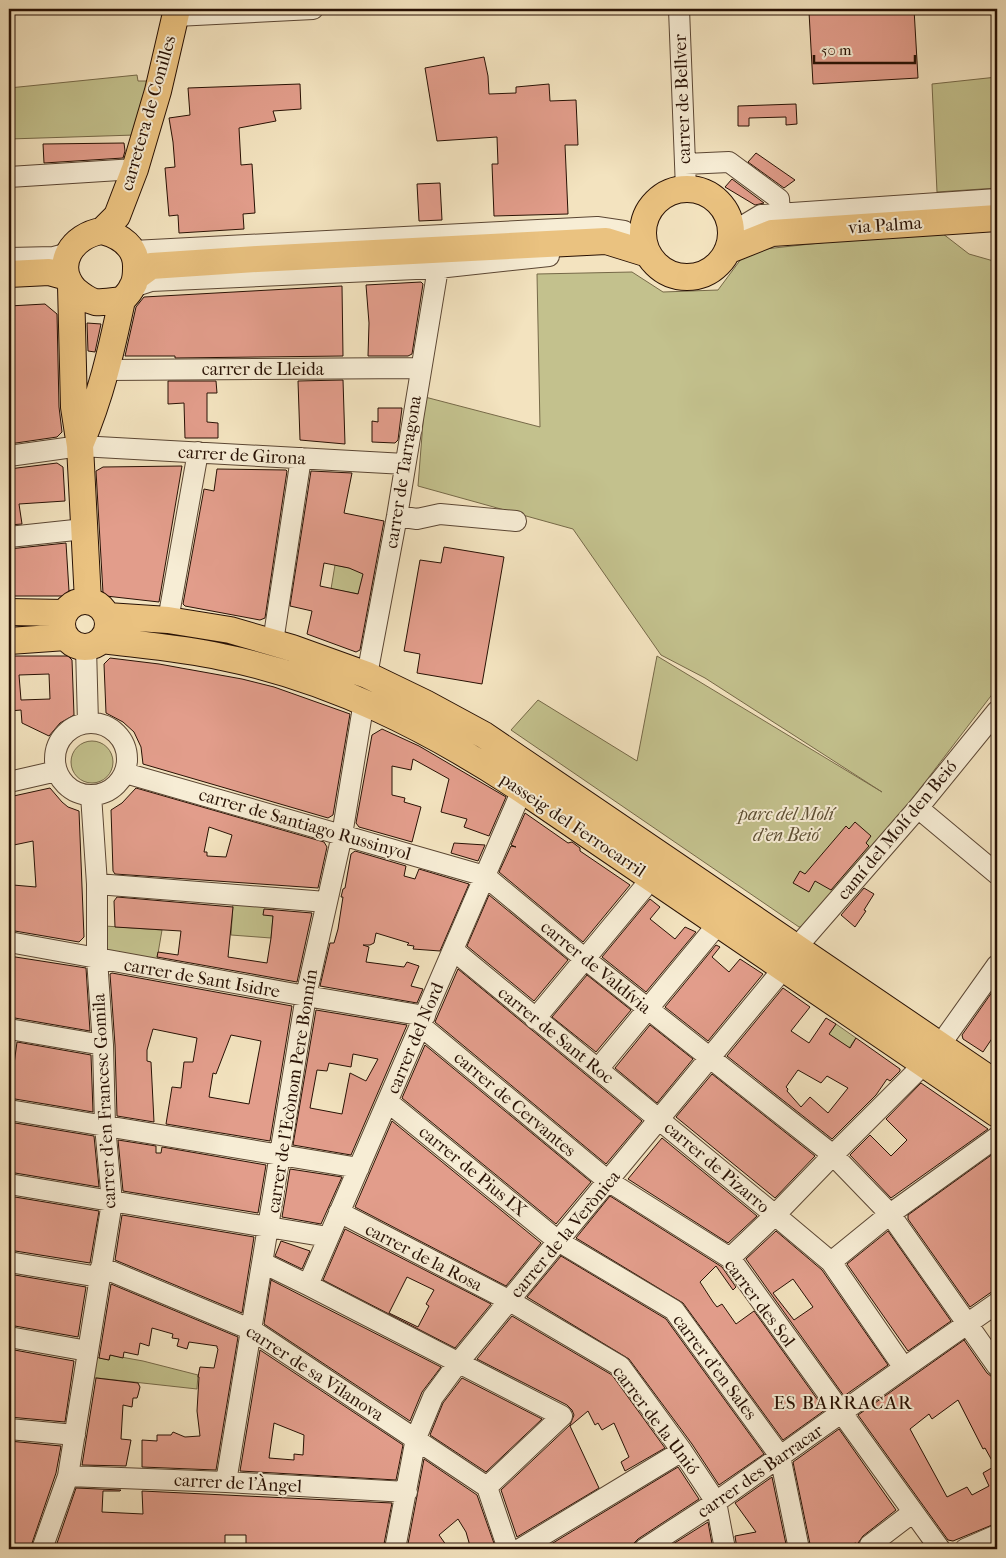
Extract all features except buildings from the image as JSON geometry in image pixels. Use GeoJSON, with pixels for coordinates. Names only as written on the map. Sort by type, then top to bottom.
{"type":"FeatureCollection","features":[{"type":"Feature","properties":{"kind":"main road","name":"carretera de Conilles"},"geometry":{"type":"LineString","coordinates":[[110,223],[135,169],[158,91],[176,12]]}},
{"type":"Feature","properties":{"kind":"main road"},"geometry":{"type":"LineString","coordinates":[[624,235],[663,197],[686,189],[703,192],[716,200],[738,222],[776,223]]}},
{"type":"Feature","properties":{"kind":"main road","name":"via Palma"},"geometry":{"type":"LineString","coordinates":[[776,223],[997,218]]}},
{"type":"Feature","properties":{"kind":"main road"},"geometry":{"type":"LineString","coordinates":[[65,272],[81,296],[94,302],[134,269],[624,235],[644,238],[648,254],[664,270],[678,276],[693,277],[710,271],[721,262],[728,251],[738,222]]}},
{"type":"Feature","properties":{"kind":"main road"},"geometry":{"type":"LineString","coordinates":[[84,408],[107,370],[134,269],[110,223],[78,240],[65,272],[84,408],[80,446],[84,529],[85,626]]}},
{"type":"Feature","properties":{"kind":"main road"},"geometry":{"type":"LineString","coordinates":[[728,251],[776,223]]}},
{"type":"Feature","properties":{"kind":"main road"},"geometry":{"type":"LineString","coordinates":[[9,274],[65,272]]}},
{"type":"Feature","properties":{"kind":"main road","name":"passeig del Ferrocarril"},"geometry":{"type":"LineString","coordinates":[[9,612],[85,626],[166,647],[223,657],[285,673],[364,701],[475,760],[718,924],[790,958]]}},
{"type":"Feature","properties":{"kind":"main road","name":"passeig del Ferrocarril"},"geometry":{"type":"LineString","coordinates":[[9,641],[85,626],[168,620],[230,630],[273,642],[367,675],[484,735],[790,958],[932,1055],[997,1114]]}},
{"type":"Feature","properties":{"kind":"main road","name":"passeig del Ferrocarril"},"geometry":{"type":"LineString","coordinates":[[932,1055],[997,1084]]}},
{"type":"Feature","properties":{"kind":"street"},"geometry":{"type":"LineString","coordinates":[[176,12],[313,9]]}},
{"type":"Feature","properties":{"kind":"street","name":"carrer de Bellver"},"geometry":{"type":"LineString","coordinates":[[679,9],[686,189]]}},
{"type":"Feature","properties":{"kind":"street"},"geometry":{"type":"LineString","coordinates":[[685,164],[729,162],[779,199],[776,223],[997,199]]}},
{"type":"Feature","properties":{"kind":"street"},"geometry":{"type":"LineString","coordinates":[[9,177],[135,169]]}},
{"type":"Feature","properties":{"kind":"street"},"geometry":{"type":"LineString","coordinates":[[134,269],[151,282],[438,268],[601,251],[624,235]]}},
{"type":"Feature","properties":{"kind":"street"},"geometry":{"type":"LineString","coordinates":[[9,258],[54,257],[65,272],[9,286]]}},
{"type":"Feature","properties":{"kind":"street","name":"carrer de Tarragona"},"geometry":{"type":"LineString","coordinates":[[367,675],[397,516],[438,268]]}},
{"type":"Feature","properties":{"kind":"street","name":"carrer de Lleida"},"geometry":{"type":"LineString","coordinates":[[107,370],[420,368]]}},
{"type":"Feature","properties":{"kind":"street","name":"carrer de Girona"},"geometry":{"type":"LineString","coordinates":[[9,456],[80,446],[405,464]]}},
{"type":"Feature","properties":{"kind":"street"},"geometry":{"type":"LineString","coordinates":[[168,620],[198,452]]}},
{"type":"Feature","properties":{"kind":"street"},"geometry":{"type":"LineString","coordinates":[[273,642],[301,458]]}},
{"type":"Feature","properties":{"kind":"street"},"geometry":{"type":"LineString","coordinates":[[397,516],[417,519],[440,514],[516,521]]}},
{"type":"Feature","properties":{"kind":"street"},"geometry":{"type":"LineString","coordinates":[[9,537],[84,529]]}},
{"type":"Feature","properties":{"kind":"street"},"geometry":{"type":"LineString","coordinates":[[85,626],[88,723]]}},
{"type":"Feature","properties":{"kind":"street","name":"carrer de l'Ecònom Pere Bonnín"},"geometry":{"type":"LineString","coordinates":[[226,1482],[306,996],[342,835],[364,701]]}},
{"type":"Feature","properties":{"kind":"street","name":"camí del Molí den Beió"},"geometry":{"type":"LineString","coordinates":[[790,958],[918,808],[997,711]]}},
{"type":"Feature","properties":{"kind":"street"},"geometry":{"type":"LineString","coordinates":[[88,723],[100,724],[112,729],[121,738],[126,749],[128,761],[125,773],[119,782],[102,794],[80,793],[70,788],[57,771],[55,760],[61,739],[73,728],[88,723]]}},
{"type":"Feature","properties":{"kind":"street"},"geometry":{"type":"LineString","coordinates":[[9,782],[57,771]]}},
{"type":"Feature","properties":{"kind":"street","name":"carrer de Santiago Russinyol"},"geometry":{"type":"LineString","coordinates":[[125,773],[485,876]]}},
{"type":"Feature","properties":{"kind":"street","name":"carrer del Nord"},"geometry":{"type":"LineString","coordinates":[[308,1284],[522,790]]}},
{"type":"Feature","properties":{"kind":"street","name":"carrer d'en Francesc Gomila"},"geometry":{"type":"LineString","coordinates":[[42,1549],[68,1476],[112,1202],[105,1126],[103,1045],[97,959],[97,884],[91,795]]}},
{"type":"Feature","properties":{"kind":"street"},"geometry":{"type":"LineString","coordinates":[[918,808],[997,874]]}},
{"type":"Feature","properties":{"kind":"street","name":"carrer de Valdívia"},"geometry":{"type":"LineString","coordinates":[[485,876],[647,1009],[832,1155],[890,1214],[997,1366]]}},
{"type":"Feature","properties":{"kind":"street"},"geometry":{"type":"LineString","coordinates":[[535,1019],[652,878]]}},
{"type":"Feature","properties":{"kind":"street"},"geometry":{"type":"LineString","coordinates":[[97,884],[326,902]]}},
{"type":"Feature","properties":{"kind":"street"},"geometry":{"type":"LineString","coordinates":[[598,1069],[718,924]]}},
{"type":"Feature","properties":{"kind":"street","name":"carrer de Sant Isidre"},"geometry":{"type":"LineString","coordinates":[[9,942],[306,996],[423,1021]]}},
{"type":"Feature","properties":{"kind":"street","name":"carrer de Sant Roc"},"geometry":{"type":"LineString","coordinates":[[453,950],[535,1019],[659,1118]]}},
{"type":"Feature","properties":{"kind":"street","name":"carrer de la Verònica"},"geometry":{"type":"LineString","coordinates":[[395,1549],[416,1438],[432,1397],[790,958]]}},
{"type":"Feature","properties":{"kind":"street"},"geometry":{"type":"LineString","coordinates":[[730,1258],[775,1215],[932,1055],[997,965]]}},
{"type":"Feature","properties":{"kind":"street","name":"carrer de Cervantes"},"geometry":{"type":"LineString","coordinates":[[423,1021],[608,1182]]}},
{"type":"Feature","properties":{"kind":"street"},"geometry":{"type":"LineString","coordinates":[[9,1029],[103,1045]]}},
{"type":"Feature","properties":{"kind":"street","name":"carrer de Pius IX"},"geometry":{"type":"LineString","coordinates":[[388,1102],[558,1241]]}},
{"type":"Feature","properties":{"kind":"street"},"geometry":{"type":"LineString","coordinates":[[9,1110],[359,1168]]}},
{"type":"Feature","properties":{"kind":"street","name":"carrer de Pizarro"},"geometry":{"type":"LineString","coordinates":[[659,1118],[831,1262],[904,1368]]}},
{"type":"Feature","properties":{"kind":"street"},"geometry":{"type":"LineString","coordinates":[[831,1262],[890,1214],[997,1137]]}},
{"type":"Feature","properties":{"kind":"street","name":"carrer des Sol"},"geometry":{"type":"LineString","coordinates":[[608,1182],[730,1258],[912,1513],[940,1549]]}},
{"type":"Feature","properties":{"kind":"street"},"geometry":{"type":"LineString","coordinates":[[9,1184],[328,1237]]}},
{"type":"Feature","properties":{"kind":"street","name":"carrer de la Rosa"},"geometry":{"type":"LineString","coordinates":[[339,1212],[510,1301]]}},
{"type":"Feature","properties":{"kind":"street","name":"carrer d'en Sales"},"geometry":{"type":"LineString","coordinates":[[558,1241],[674,1310],[780,1456],[799,1549]]}},
{"type":"Feature","properties":{"kind":"street","name":"carrer de sa Vilanova"},"geometry":{"type":"LineString","coordinates":[[9,1262],[100,1272],[252,1330],[487,1487]]}},
{"type":"Feature","properties":{"kind":"street"},"geometry":{"type":"LineString","coordinates":[[263,1263],[308,1284],[562,1416],[487,1487],[508,1549]]}},
{"type":"Feature","properties":{"kind":"street","name":"carrer de la Unió"},"geometry":{"type":"LineString","coordinates":[[510,1301],[620,1366],[682,1451],[716,1502]]}},
{"type":"Feature","properties":{"kind":"street","name":"carrer des Barracar"},"geometry":{"type":"LineString","coordinates":[[648,1548],[997,1304]]}},
{"type":"Feature","properties":{"kind":"street"},"geometry":{"type":"LineString","coordinates":[[9,1337],[88,1351]]}},
{"type":"Feature","properties":{"kind":"street"},"geometry":{"type":"LineString","coordinates":[[9,1428],[75,1435]]}},
{"type":"Feature","properties":{"kind":"street"},"geometry":{"type":"LineString","coordinates":[[520,1549],[682,1451]]}},
{"type":"Feature","properties":{"kind":"street","name":"carrer de l'Àngel"},"geometry":{"type":"LineString","coordinates":[[68,1476],[406,1492]]}},
{"type":"Feature","properties":{"kind":"street"},"geometry":{"type":"LineString","coordinates":[[716,1502],[725,1549]]}},
{"type":"Feature","properties":{"kind":"street"},"geometry":{"type":"LineString","coordinates":[[871,1549],[870,1545],[912,1513]]}},
{"type":"Feature","properties":{"kind":"street"},"geometry":{"type":"LineString","coordinates":[[965,1549],[997,1535]]}},
{"type":"Feature","properties":{"kind":"green space"},"geometry":{"type":"Polygon","coordinates":[[[137,75],[138,81],[150,81],[135,135],[9,139],[9,88],[137,75]]]}},
{"type":"Feature","properties":{"kind":"green space"},"geometry":{"type":"Polygon","coordinates":[[[997,77],[997,188],[937,192],[932,84],[997,77]]]}},
{"type":"Feature","properties":{"kind":"green space","name":"parc del Molí d'en Beió"},"geometry":{"type":"Polygon","coordinates":[[[938,230],[969,254],[997,262],[997,337],[995,345],[997,349],[997,688],[906,807],[808,926],[799,927],[511,730],[538,700],[637,761],[657,656],[882,792],[705,678],[661,655],[573,529],[418,486],[425,397],[540,427],[537,274],[632,272],[663,292],[718,290],[747,251],[938,230]]]}},
{"type":"Feature","properties":{"kind":"green space"},"geometry":{"type":"Polygon","coordinates":[[[335,565],[374,573],[370,596],[331,589],[335,565]]]}},
{"type":"Feature","properties":{"kind":"green space"},"geometry":{"type":"Polygon","coordinates":[[[96,741],[104,744],[110,750],[113,762],[110,774],[104,780],[88,783],[80,780],[74,774],[71,758],[74,750],[80,744],[96,741]]]}},
{"type":"Feature","properties":{"kind":"green space"},"geometry":{"type":"Polygon","coordinates":[[[233,904],[274,907],[271,938],[231,935],[233,904]]]}},
{"type":"Feature","properties":{"kind":"green space"},"geometry":{"type":"Polygon","coordinates":[[[105,926],[162,930],[156,965],[107,957],[105,926]]]}},
{"type":"Feature","properties":{"kind":"green space"},"geometry":{"type":"Polygon","coordinates":[[[836,1024],[856,1038],[829,1077],[808,1065],[836,1024]]]}},
{"type":"Feature","properties":{"kind":"green space"},"geometry":{"type":"Polygon","coordinates":[[[110,1355],[198,1375],[197,1389],[88,1377],[91,1356],[109,1360],[110,1355]]]}},
{"type":"Feature","properties":{"kind":"district","name":"ES BARRACAR"},"geometry":{"type":"Point","coordinates":[843,1402]}}]}
